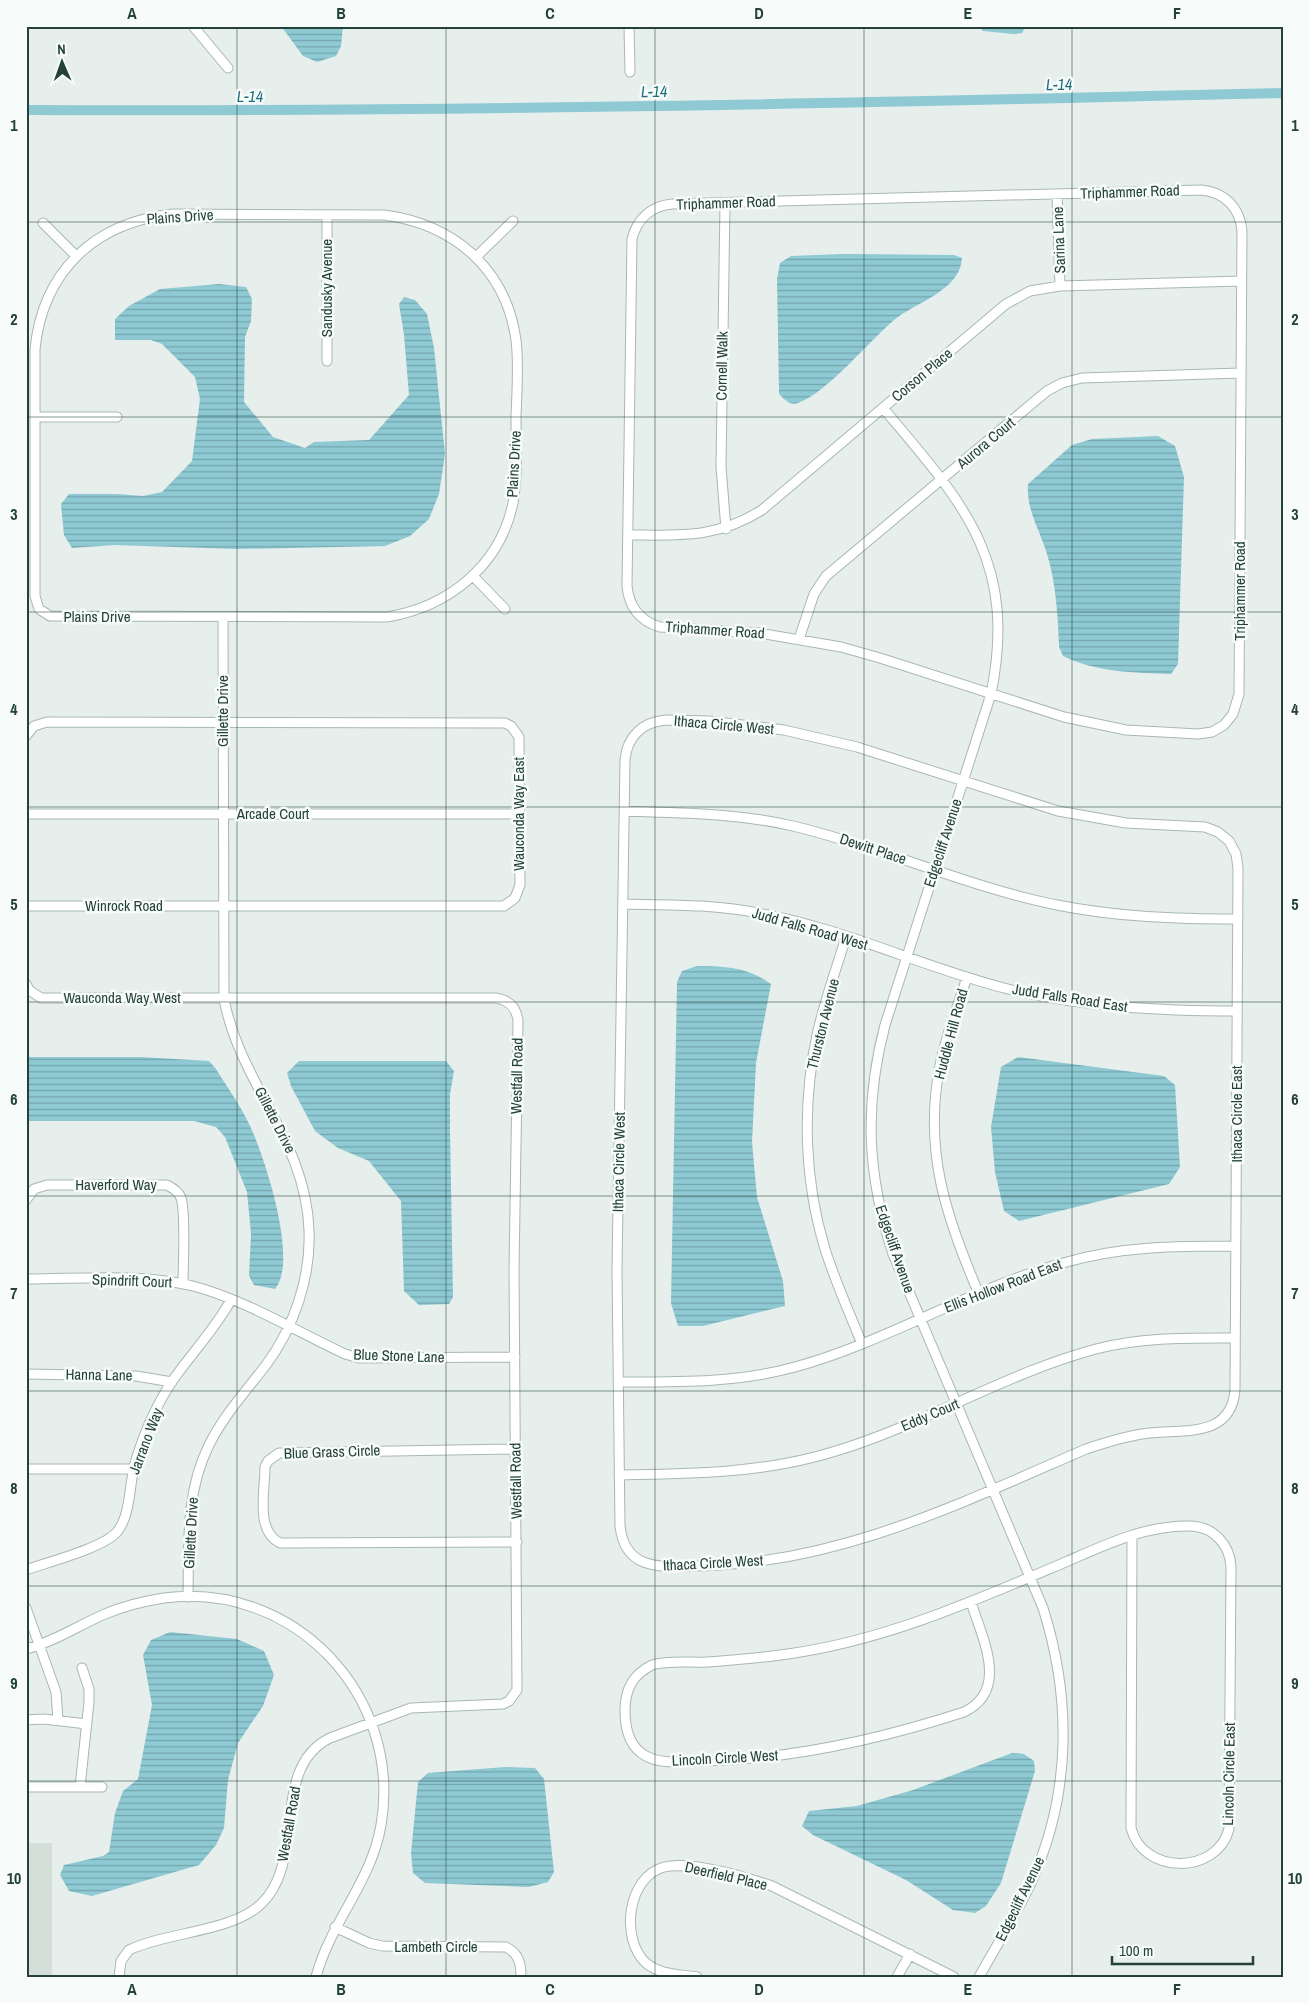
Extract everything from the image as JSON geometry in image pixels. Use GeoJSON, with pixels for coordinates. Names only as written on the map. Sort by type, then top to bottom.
{"type":"FeatureCollection","features":[{"type":"Feature","properties":{"kind":"street"},"geometry":{"type":"LineString","coordinates":[[194,26],[228,68]]}},
{"type":"Feature","properties":{"kind":"street"},"geometry":{"type":"LineString","coordinates":[[629,26],[630,72]]}},
{"type":"Feature","properties":{"kind":"street","name":"Triphammer Road"},"geometry":{"type":"LineString","coordinates":[[1201,190],[1215,192],[1232,205],[1239,217],[1242,231],[1239,694],[1236,708],[1229,720],[1218,729],[1205,734],[1134,731],[1064,717],[880,658],[798,639],[718,629],[660,627],[647,622],[636,612],[628,593],[634,232],[646,214],[658,207],[672,204],[725,203],[1201,190]]}},
{"type":"Feature","properties":{"kind":"street","name":"Sarina Lane"},"geometry":{"type":"LineString","coordinates":[[1057,194],[1060,286]]}},
{"type":"Feature","properties":{"kind":"street","name":"Cornell Walk"},"geometry":{"type":"LineString","coordinates":[[725,203],[721,467],[726,529]]}},
{"type":"Feature","properties":{"kind":"street","name":"Plains Drive"},"geometry":{"type":"LineString","coordinates":[[173,214],[327,215],[384,215],[422,223],[458,241],[476,257],[486,268],[504,297],[514,328],[517,355],[515,483],[513,503],[499,541],[473,576],[454,592],[431,605],[386,617],[50,616],[39,609],[35,596],[35,349],[40,316],[57,280],[76,256],[112,230],[153,216],[173,214]]}},
{"type":"Feature","properties":{"kind":"street","name":"Sandusky Avenue"},"geometry":{"type":"LineString","coordinates":[[327,215],[327,361]]}},
{"type":"Feature","properties":{"kind":"street"},"geometry":{"type":"LineString","coordinates":[[476,257],[513,221]]}},
{"type":"Feature","properties":{"kind":"street"},"geometry":{"type":"LineString","coordinates":[[43,223],[76,256]]}},
{"type":"Feature","properties":{"kind":"street","name":"Corson Place"},"geometry":{"type":"LineString","coordinates":[[628,534],[694,535],[726,529],[762,510],[1012,300],[1030,291],[1060,286],[1241,281]]}},
{"type":"Feature","properties":{"kind":"street","name":"Aurora Court"},"geometry":{"type":"LineString","coordinates":[[798,639],[814,594],[821,582],[1048,391],[1062,383],[1082,378],[1241,374]]}},
{"type":"Feature","properties":{"kind":"street","name":"Edgecliff Avenue"},"geometry":{"type":"LineString","coordinates":[[883,408],[956,497],[977,534],[993,584],[999,644],[992,694],[906,957],[878,1052],[873,1080],[870,1136],[873,1172],[884,1227],[1043,1608],[1058,1663],[1064,1712],[1062,1769],[1052,1824],[1041,1858],[1017,1909],[979,1977]]}},
{"type":"Feature","properties":{"kind":"street"},"geometry":{"type":"LineString","coordinates":[[35,417],[117,417]]}},
{"type":"Feature","properties":{"kind":"street"},"geometry":{"type":"LineString","coordinates":[[473,576],[505,608]]}},
{"type":"Feature","properties":{"kind":"street","name":"Gillette Drive"},"geometry":{"type":"LineString","coordinates":[[188,1596],[191,1499],[200,1468],[220,1424],[267,1363],[288,1327],[300,1297],[308,1257],[309,1232],[306,1200],[301,1176],[286,1138],[232,1034],[224,999],[222,617]]}},
{"type":"Feature","properties":{"kind":"street","name":"Ithaca Circle West"},"geometry":{"type":"LineString","coordinates":[[964,781],[857,747],[784,730],[709,721],[659,720],[640,729],[627,746],[624,812],[617,1270],[620,1526],[623,1540],[630,1552],[641,1562],[661,1567],[742,1563],[817,1552],[893,1530],[993,1489]]}},
{"type":"Feature","properties":{"kind":"street"},"geometry":{"type":"LineString","coordinates":[[26,736],[34,726],[47,722],[222,722]]}},
{"type":"Feature","properties":{"kind":"street","name":"Wauconda Way East"},"geometry":{"type":"LineString","coordinates":[[222,722],[505,723],[516,731],[519,738],[520,814],[519,892],[516,898],[504,906],[223,906]]}},
{"type":"Feature","properties":{"kind":"street","name":"Ithaca Circle East"},"geometry":{"type":"LineString","coordinates":[[964,781],[1049,808],[1092,818],[1126,823],[1205,827],[1218,832],[1229,841],[1238,860],[1234,1397],[1225,1416],[1214,1425],[1201,1430],[1158,1432],[1112,1441],[1086,1449],[993,1489]]}},
{"type":"Feature","properties":{"kind":"street","name":"Dewitt Place"},"geometry":{"type":"LineString","coordinates":[[624,812],[688,812],[757,819],[826,834],[1019,896],[1092,912],[1167,918],[1238,919]]}},
{"type":"Feature","properties":{"kind":"street","name":"Arcade Court"},"geometry":{"type":"LineString","coordinates":[[26,814],[520,814]]}},
{"type":"Feature","properties":{"kind":"street","name":"Judd Falls Road West"},"geometry":{"type":"LineString","coordinates":[[623,904],[728,908],[798,922],[906,957]]}},
{"type":"Feature","properties":{"kind":"street","name":"Winrock Road"},"geometry":{"type":"LineString","coordinates":[[26,906],[223,906]]}},
{"type":"Feature","properties":{"kind":"street","name":"Thurston Avenue"},"geometry":{"type":"LineString","coordinates":[[846,937],[822,1013],[811,1066],[807,1127],[808,1158],[817,1218],[824,1248],[862,1344]]}},
{"type":"Feature","properties":{"kind":"street","name":"Judd Falls Road East"},"geometry":{"type":"LineString","coordinates":[[906,957],[967,977],[1027,993],[1086,1004],[1165,1011],[1237,1011]]}},
{"type":"Feature","properties":{"kind":"street","name":"Huddle Hill Road"},"geometry":{"type":"LineString","coordinates":[[967,977],[940,1065],[934,1113],[934,1142],[942,1199],[951,1227],[979,1294]]}},
{"type":"Feature","properties":{"kind":"street","name":"Wauconda Way West"},"geometry":{"type":"LineString","coordinates":[[26,984],[29,990],[41,998],[224,999]]}},
{"type":"Feature","properties":{"kind":"street","name":"Westfall Road"},"geometry":{"type":"LineString","coordinates":[[120,1977],[121,1961],[129,1950],[242,1917],[266,1900],[280,1873],[298,1778],[304,1759],[324,1741],[411,1708],[503,1704],[514,1696],[518,1684],[515,1357],[518,1020],[514,1007],[509,1002],[496,998],[224,999]]}},
{"type":"Feature","properties":{"kind":"street","name":"Haverford Way"},"geometry":{"type":"LineString","coordinates":[[26,1200],[34,1189],[47,1184],[167,1185],[174,1188],[183,1206],[183,1284]]}},
{"type":"Feature","properties":{"kind":"street","name":"Ellis Hollow Road East"},"geometry":{"type":"LineString","coordinates":[[618,1382],[700,1381],[763,1374],[824,1358],[1037,1271],[1099,1254],[1170,1246],[1236,1246]]}},
{"type":"Feature","properties":{"kind":"street","name":"Spindrift Court"},"geometry":{"type":"LineString","coordinates":[[26,1280],[139,1279],[183,1284],[231,1300],[288,1327]]}},
{"type":"Feature","properties":{"kind":"street","name":"Jarrano Way"},"geometry":{"type":"LineString","coordinates":[[26,1570],[100,1543],[112,1536],[124,1520],[133,1469],[149,1422],[172,1382],[217,1324],[231,1300]]}},
{"type":"Feature","properties":{"kind":"street","name":"Blue Stone Lane"},"geometry":{"type":"LineString","coordinates":[[288,1327],[345,1354],[359,1358],[515,1357]]}},
{"type":"Feature","properties":{"kind":"street","name":"Eddy Court"},"geometry":{"type":"LineString","coordinates":[[619,1475],[724,1472],[793,1462],[835,1452],[876,1438],[1042,1368],[1097,1349],[1156,1340],[1235,1338]]}},
{"type":"Feature","properties":{"kind":"street","name":"Hanna Lane"},"geometry":{"type":"LineString","coordinates":[[26,1374],[136,1376],[172,1382]]}},
{"type":"Feature","properties":{"kind":"street","name":"Blue Grass Circle"},"geometry":{"type":"LineString","coordinates":[[516,1449],[279,1453],[268,1461],[265,1467],[265,1522],[269,1535],[280,1543],[517,1542]]}},
{"type":"Feature","properties":{"kind":"street"},"geometry":{"type":"LineString","coordinates":[[26,1469],[133,1469]]}},
{"type":"Feature","properties":{"kind":"street","name":"Lincoln Circle East"},"geometry":{"type":"LineString","coordinates":[[1030,1577],[1132,1534],[1168,1527],[1198,1527],[1217,1536],[1226,1547],[1231,1560],[1229,1829],[1219,1849],[1208,1858],[1195,1862],[1164,1862],[1151,1857],[1140,1848],[1131,1828],[1132,1534]]}},
{"type":"Feature","properties":{"kind":"street","name":"Lincoln Circle West"},"geometry":{"type":"LineString","coordinates":[[971,1602],[991,1673],[985,1694],[976,1705],[964,1712],[866,1740],[795,1754],[752,1758],[659,1761],[640,1752],[628,1735],[625,1702],[628,1688],[640,1672],[652,1665],[747,1659],[827,1647],[905,1627],[1030,1577]]}},
{"type":"Feature","properties":{"kind":"street"},"geometry":{"type":"LineString","coordinates":[[26,1649],[40,1645],[127,1606],[151,1600],[188,1596],[225,1600],[248,1605],[277,1617],[316,1643],[347,1677],[372,1722],[381,1757],[384,1780],[381,1826],[367,1870],[335,1927],[316,1977]]}},
{"type":"Feature","properties":{"kind":"street"},"geometry":{"type":"LineString","coordinates":[[26,1608],[56,1692],[58,1720]]}},
{"type":"Feature","properties":{"kind":"street"},"geometry":{"type":"LineString","coordinates":[[80,1787],[87,1724],[88,1689],[82,1668]]}},
{"type":"Feature","properties":{"kind":"street"},"geometry":{"type":"LineString","coordinates":[[26,1720],[58,1720],[87,1724]]}},
{"type":"Feature","properties":{"kind":"street"},"geometry":{"type":"LineString","coordinates":[[26,1787],[102,1787]]}},
{"type":"Feature","properties":{"kind":"street","name":"Deerfield Place"},"geometry":{"type":"LineString","coordinates":[[696,1977],[652,1968],[634,1946],[632,1931],[634,1896],[640,1883],[657,1870],[682,1864],[754,1880],[798,1898],[954,1977]]}},
{"type":"Feature","properties":{"kind":"street","name":"Lambeth Circle"},"geometry":{"type":"LineString","coordinates":[[335,1927],[368,1943],[382,1946],[506,1948],[517,1955],[520,1961],[521,1977]]}},
{"type":"Feature","properties":{"kind":"street"},"geometry":{"type":"LineString","coordinates":[[897,1977],[910,1954]]}},
{"type":"Feature","properties":{"kind":"shaded area"},"geometry":{"type":"Polygon","coordinates":[[[26,1843],[52,1843],[52,1977],[26,1977],[26,1843]]]}},
{"type":"Feature","properties":{"kind":"water"},"geometry":{"type":"Polygon","coordinates":[[[281,26],[343,26],[341,46],[336,56],[317,62],[303,56],[281,26]]]}},
{"type":"Feature","properties":{"kind":"water"},"geometry":{"type":"Polygon","coordinates":[[[978,26],[1026,26],[1022,33],[1014,34],[983,31],[978,26]]]}},
{"type":"Feature","properties":{"kind":"water"},"geometry":{"type":"Polygon","coordinates":[[[844,254],[954,255],[962,258],[954,279],[936,295],[894,320],[835,378],[810,397],[795,404],[790,403],[779,394],[777,279],[780,263],[791,256],[844,254]]]}},
{"type":"Feature","properties":{"kind":"water"},"geometry":{"type":"Polygon","coordinates":[[[219,284],[246,287],[252,299],[251,321],[245,337],[244,402],[273,437],[305,448],[314,442],[369,440],[409,395],[404,335],[399,304],[404,297],[415,300],[427,314],[434,348],[445,454],[439,494],[429,519],[410,536],[385,546],[236,549],[115,545],[72,548],[64,535],[61,504],[69,494],[143,496],[162,492],[192,461],[200,399],[195,377],[162,344],[151,340],[115,340],[115,319],[129,306],[160,289],[219,284]]]}},
{"type":"Feature","properties":{"kind":"water"},"geometry":{"type":"Polygon","coordinates":[[[1158,436],[1175,446],[1184,477],[1178,664],[1171,674],[1116,671],[1075,661],[1063,656],[1059,647],[1053,577],[1047,554],[1031,511],[1028,484],[1072,445],[1092,439],[1158,436]]]}},
{"type":"Feature","properties":{"kind":"water"},"geometry":{"type":"Polygon","coordinates":[[[697,966],[717,966],[745,971],[771,984],[756,1063],[752,1142],[757,1197],[783,1281],[785,1306],[703,1326],[678,1326],[671,1303],[677,982],[682,971],[697,966]]]}},
{"type":"Feature","properties":{"kind":"water"},"geometry":{"type":"Polygon","coordinates":[[[26,1057],[141,1057],[209,1061],[216,1069],[250,1126],[266,1168],[282,1237],[283,1258],[281,1276],[275,1289],[254,1285],[249,1276],[251,1234],[247,1192],[225,1137],[216,1127],[194,1121],[26,1121],[26,1057]]]}},
{"type":"Feature","properties":{"kind":"water"},"geometry":{"type":"Polygon","coordinates":[[[1018,1057],[1164,1076],[1175,1085],[1180,1167],[1169,1184],[1019,1221],[1004,1211],[995,1172],[991,1127],[1001,1067],[1018,1057]]]}},
{"type":"Feature","properties":{"kind":"water"},"geometry":{"type":"Polygon","coordinates":[[[299,1061],[446,1061],[454,1071],[450,1094],[453,1297],[449,1304],[419,1305],[404,1291],[401,1201],[369,1161],[338,1148],[315,1131],[291,1086],[287,1073],[299,1061]]]}},
{"type":"Feature","properties":{"kind":"water"},"geometry":{"type":"Polygon","coordinates":[[[170,1632],[237,1639],[264,1651],[274,1675],[263,1706],[238,1743],[228,1780],[224,1828],[216,1845],[199,1865],[92,1896],[69,1891],[60,1875],[64,1865],[103,1856],[109,1852],[115,1813],[123,1791],[138,1779],[152,1705],[143,1655],[151,1640],[170,1632]]]}},
{"type":"Feature","properties":{"kind":"water"},"geometry":{"type":"Polygon","coordinates":[[[1012,1753],[1024,1754],[1034,1761],[1035,1771],[1001,1883],[986,1906],[975,1913],[953,1910],[906,1880],[813,1835],[802,1826],[809,1811],[857,1806],[913,1790],[1012,1753]]]}},
{"type":"Feature","properties":{"kind":"water"},"geometry":{"type":"Polygon","coordinates":[[[505,1767],[535,1768],[544,1779],[554,1872],[548,1882],[529,1887],[425,1883],[413,1873],[411,1853],[418,1782],[428,1773],[505,1767]]]}},
{"type":"Feature","properties":{"kind":"waterway","name":"L-14"},"geometry":{"type":"LineString","coordinates":[[26,110],[497,108],[1283,93]]}}]}
